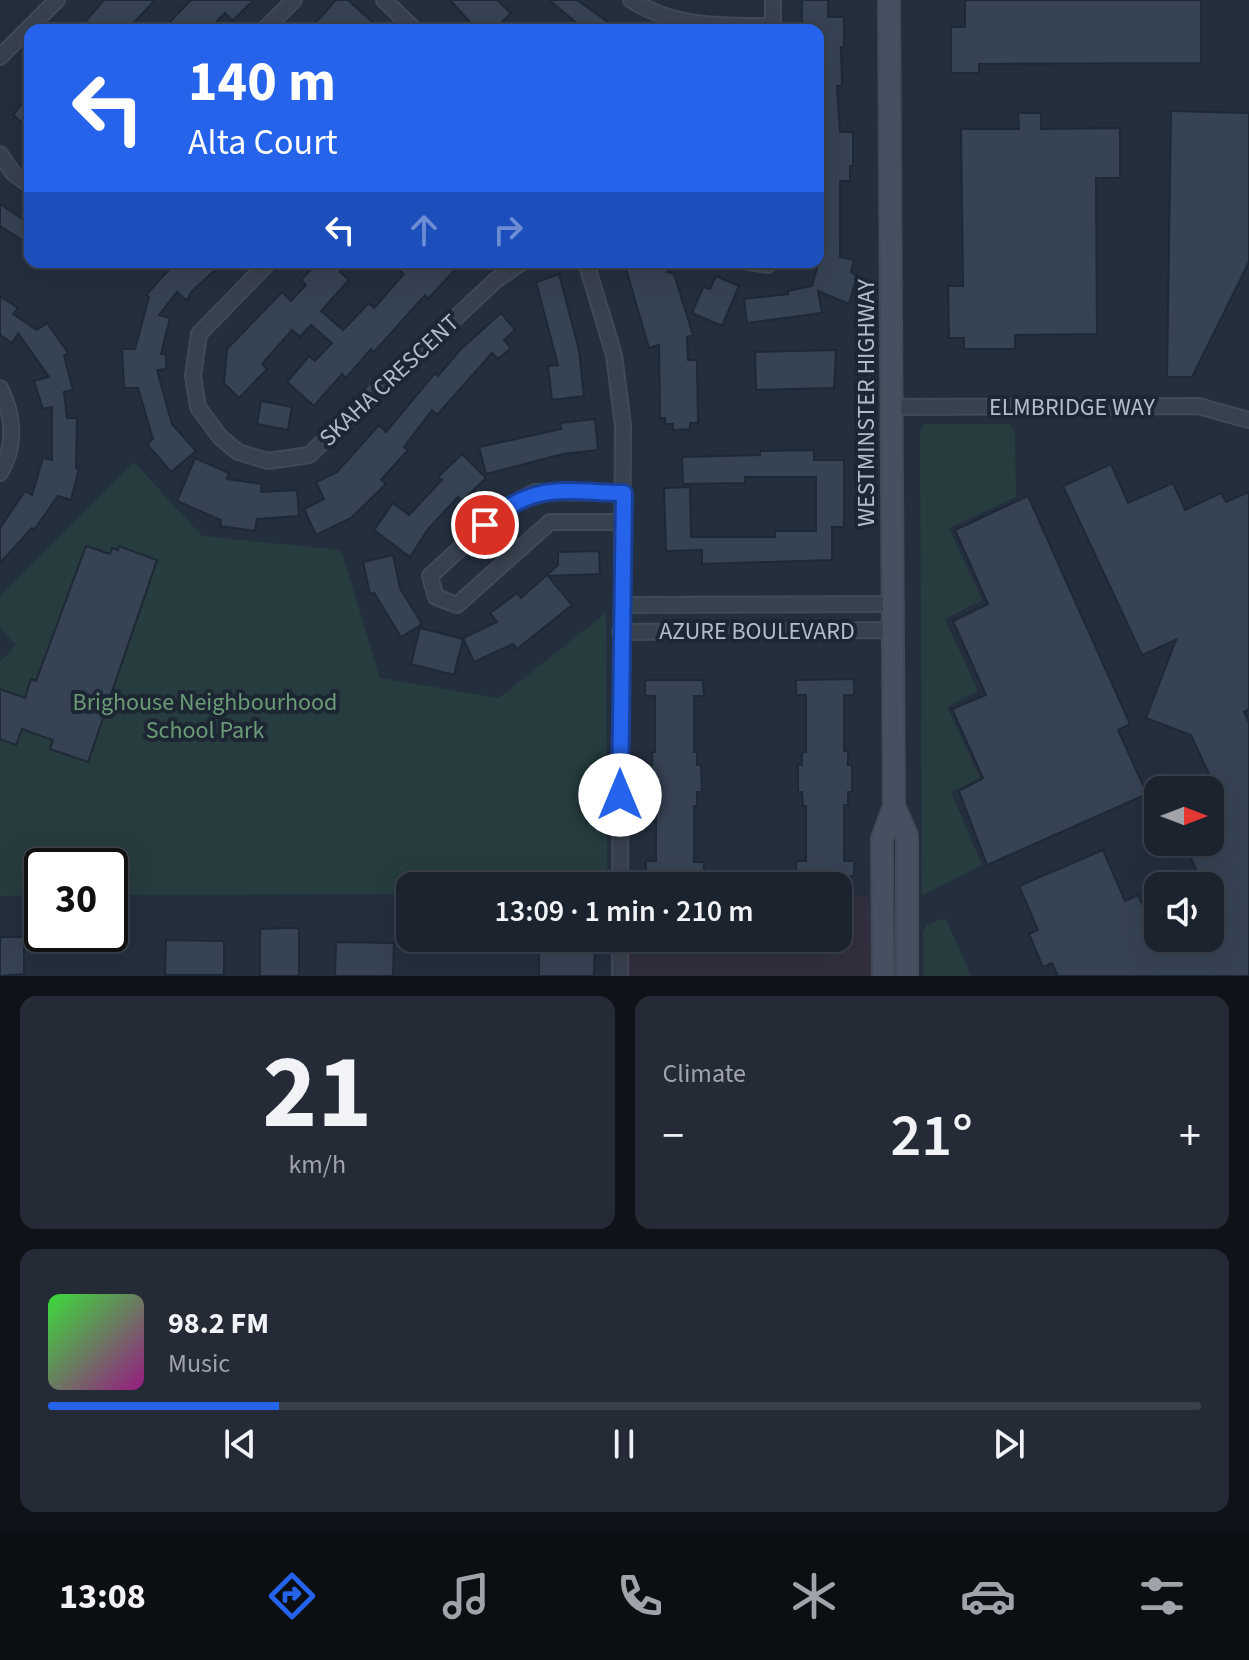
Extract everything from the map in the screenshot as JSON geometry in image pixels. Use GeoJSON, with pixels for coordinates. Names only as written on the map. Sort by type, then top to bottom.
{"type":"FeatureCollection","features":[{"type":"Feature","properties":{"kind":"main road","name":"WESTMINSTER HIGHWAY"},"geometry":{"type":"LineString","coordinates":[[883,976],[882,839],[894,806],[889,0]]}},
{"type":"Feature","properties":{"kind":"main road","name":"WESTMINSTER HIGHWAY"},"geometry":{"type":"LineString","coordinates":[[894,806],[907,836],[907,976]]}},
{"type":"Feature","properties":{"kind":"street"},"geometry":{"type":"LineString","coordinates":[[33,24],[57,0]]}},
{"type":"Feature","properties":{"kind":"street"},"geometry":{"type":"LineString","coordinates":[[270,24],[294,0]]}},
{"type":"Feature","properties":{"kind":"street"},"geometry":{"type":"LineString","coordinates":[[384,0],[409,24]]}},
{"type":"Feature","properties":{"kind":"street"},"geometry":{"type":"LineString","coordinates":[[631,0],[667,16],[696,24]]}},
{"type":"Feature","properties":{"kind":"street"},"geometry":{"type":"LineString","coordinates":[[773,0],[773,24]]}},
{"type":"Feature","properties":{"kind":"street"},"geometry":{"type":"LineString","coordinates":[[0,57],[24,33]]}},
{"type":"Feature","properties":{"kind":"street"},"geometry":{"type":"LineString","coordinates":[[0,154],[13,173],[24,181]]}},
{"type":"Feature","properties":{"kind":"street","name":"SKAHA CRESCENT"},"geometry":{"type":"LineString","coordinates":[[263,268],[199,334],[193,376],[198,407],[220,437],[238,452],[268,461],[309,455],[496,280],[513,268]]}},
{"type":"Feature","properties":{"kind":"street"},"geometry":{"type":"LineString","coordinates":[[588,268],[600,302],[618,378],[623,425],[620,872]]}},
{"type":"Feature","properties":{"kind":"street"},"geometry":{"type":"LineString","coordinates":[[0,388],[9,409],[11,434],[8,458],[0,473]]}},
{"type":"Feature","properties":{"kind":"street","name":"ELMBRIDGE WAY"},"geometry":{"type":"LineString","coordinates":[[893,407],[1198,406],[1249,420]]}},
{"type":"Feature","properties":{"kind":"street"},"geometry":{"type":"LineString","coordinates":[[624,493],[535,492],[504,508],[430,576],[436,597],[457,605],[550,522],[624,522]]}},
{"type":"Feature","properties":{"kind":"street"},"geometry":{"type":"LineString","coordinates":[[623,605],[892,604]]}},
{"type":"Feature","properties":{"kind":"street","name":"AZURE BOULEVARD"},"geometry":{"type":"LineString","coordinates":[[620,632],[893,630]]}},
{"type":"Feature","properties":{"kind":"street"},"geometry":{"type":"LineString","coordinates":[[620,952],[620,976]]}},
{"type":"Feature","properties":{"kind":"shaded area"},"geometry":{"type":"Polygon","coordinates":[[[852,896],[874,896],[874,976],[629,976],[629,952],[852,952],[852,896]]]}},
{"type":"Feature","properties":{"kind":"green space"},"geometry":{"type":"Polygon","coordinates":[[[925,424],[1009,424],[1015,432],[1016,497],[949,528],[982,600],[945,619],[978,691],[947,707],[980,778],[951,792],[982,865],[922,895],[920,431],[925,424]]]}},
{"type":"Feature","properties":{"kind":"green space","name":"Brighouse Neighbourhood School Park"},"geometry":{"type":"Polygon","coordinates":[[[134,462],[202,536],[341,550],[380,678],[499,698],[606,613],[607,872],[396,872],[396,894],[128,895],[128,848],[24,848],[24,895],[0,896],[0,662],[16,645],[0,628],[0,596],[134,462]]]}},
{"type":"Feature","properties":{"kind":"green space"},"geometry":{"type":"Polygon","coordinates":[[[945,918],[971,976],[923,976],[923,931],[927,925],[945,918]]]}},
{"type":"Feature","properties":{"kind":"building"},"geometry":{"type":"Polygon","coordinates":[[[104,0],[155,0],[133,24],[83,24],[104,0]]]}},
{"type":"Feature","properties":{"kind":"building"},"geometry":{"type":"Polygon","coordinates":[[[191,0],[254,0],[232,21],[225,13],[214,24],[168,24],[191,0]]]}},
{"type":"Feature","properties":{"kind":"building"},"geometry":{"type":"Polygon","coordinates":[[[336,0],[348,0],[374,24],[314,24],[336,0]]]}},
{"type":"Feature","properties":{"kind":"building"},"geometry":{"type":"Polygon","coordinates":[[[450,0],[497,0],[511,13],[500,24],[472,24],[450,0]]]}},
{"type":"Feature","properties":{"kind":"building"},"geometry":{"type":"Polygon","coordinates":[[[549,0],[577,0],[608,22],[578,24],[549,0]]]}},
{"type":"Feature","properties":{"kind":"building"},"geometry":{"type":"Polygon","coordinates":[[[802,0],[828,0],[828,17],[844,17],[842,86],[837,86],[840,132],[853,132],[853,166],[850,166],[850,181],[840,181],[840,257],[854,260],[851,272],[857,276],[849,304],[818,291],[822,313],[747,323],[744,299],[788,294],[788,291],[812,286],[817,268],[824,268],[824,24],[802,24],[802,0]]]}},
{"type":"Feature","properties":{"kind":"building"},"geometry":{"type":"Polygon","coordinates":[[[965,0],[1201,0],[1201,63],[979,64],[979,73],[951,73],[951,27],[965,27],[965,0]]]}},
{"type":"Feature","properties":{"kind":"building"},"geometry":{"type":"Polygon","coordinates":[[[24,101],[24,124],[13,115],[24,101]]]}},
{"type":"Feature","properties":{"kind":"building"},"geometry":{"type":"Polygon","coordinates":[[[1171,111],[1249,113],[1249,262],[1192,377],[1167,377],[1171,111]]]}},
{"type":"Feature","properties":{"kind":"building"},"geometry":{"type":"Polygon","coordinates":[[[1018,113],[1041,113],[1041,129],[1120,128],[1120,178],[1096,178],[1097,334],[1015,335],[1015,349],[964,349],[964,338],[949,338],[948,286],[963,286],[961,129],[1019,129],[1018,113]]]}},
{"type":"Feature","properties":{"kind":"building"},"geometry":{"type":"Polygon","coordinates":[[[0,204],[24,220],[24,241],[0,226],[0,204]]]}},
{"type":"Feature","properties":{"kind":"building"},"geometry":{"type":"Polygon","coordinates":[[[171,268],[217,268],[191,292],[187,301],[177,292],[159,315],[170,318],[161,354],[166,354],[166,369],[157,370],[172,424],[196,451],[171,472],[147,444],[153,439],[138,388],[124,388],[122,349],[135,349],[149,297],[146,295],[171,268]]]}},
{"type":"Feature","properties":{"kind":"building"},"geometry":{"type":"Polygon","coordinates":[[[312,268],[343,268],[340,272],[349,280],[321,311],[343,330],[369,303],[374,308],[404,274],[400,271],[403,268],[456,268],[428,299],[425,295],[346,378],[342,374],[314,406],[287,382],[309,356],[315,361],[332,343],[311,325],[300,337],[292,330],[262,364],[267,369],[239,398],[224,383],[227,349],[282,292],[291,301],[306,285],[301,280],[312,268]]]}},
{"type":"Feature","properties":{"kind":"building"},"geometry":{"type":"Polygon","coordinates":[[[626,268],[676,268],[667,272],[674,274],[693,335],[687,337],[688,360],[697,360],[698,423],[690,423],[690,429],[673,430],[673,424],[665,424],[665,418],[660,418],[659,345],[649,348],[626,268]]]}},
{"type":"Feature","properties":{"kind":"building"},"geometry":{"type":"Polygon","coordinates":[[[559,274],[579,350],[584,396],[552,400],[548,366],[558,365],[536,282],[559,274]]]}},
{"type":"Feature","properties":{"kind":"building"},"geometry":{"type":"Polygon","coordinates":[[[716,276],[739,286],[722,326],[692,313],[703,287],[710,289],[716,276]]]}},
{"type":"Feature","properties":{"kind":"building"},"geometry":{"type":"Polygon","coordinates":[[[0,296],[18,308],[13,314],[37,330],[47,323],[68,353],[64,356],[73,390],[64,392],[67,418],[77,418],[76,468],[79,469],[71,500],[58,496],[34,530],[32,528],[0,563],[0,528],[25,491],[32,495],[43,458],[52,460],[52,407],[43,409],[34,381],[49,377],[18,333],[12,343],[0,335],[0,296]]]}},
{"type":"Feature","properties":{"kind":"building"},"geometry":{"type":"Polygon","coordinates":[[[501,313],[515,330],[504,340],[511,348],[498,359],[492,353],[437,415],[432,410],[404,447],[408,450],[381,480],[386,484],[351,518],[316,535],[304,509],[324,499],[316,482],[337,472],[379,425],[386,432],[435,373],[438,376],[461,349],[501,313]]]}},
{"type":"Feature","properties":{"kind":"building"},"geometry":{"type":"Polygon","coordinates":[[[836,350],[834,388],[756,390],[755,352],[836,350]]]}},
{"type":"Feature","properties":{"kind":"building"},"geometry":{"type":"Polygon","coordinates":[[[261,401],[292,407],[288,430],[257,424],[261,401]]]}},
{"type":"Feature","properties":{"kind":"building"},"geometry":{"type":"Polygon","coordinates":[[[595,419],[598,450],[563,454],[486,474],[479,447],[561,429],[560,423],[595,419]]]}},
{"type":"Feature","properties":{"kind":"building"},"geometry":{"type":"Polygon","coordinates":[[[814,450],[814,460],[844,460],[844,527],[832,527],[832,560],[702,564],[702,550],[666,551],[664,488],[690,487],[691,537],[775,537],[775,531],[816,531],[816,477],[745,477],[745,483],[683,484],[682,457],[814,450]]]}},
{"type":"Feature","properties":{"kind":"building"},"geometry":{"type":"Polygon","coordinates":[[[462,454],[486,478],[462,501],[458,497],[428,529],[410,557],[374,530],[393,503],[409,515],[442,480],[438,477],[462,454]]]}},
{"type":"Feature","properties":{"kind":"building"},"geometry":{"type":"Polygon","coordinates":[[[195,458],[229,473],[227,479],[262,484],[261,492],[297,490],[299,516],[257,519],[255,531],[220,526],[221,520],[177,501],[195,458]]]}},
{"type":"Feature","properties":{"kind":"building"},"geometry":{"type":"Polygon","coordinates":[[[1111,464],[1128,503],[1173,483],[1185,510],[1221,493],[1226,502],[1249,492],[1249,709],[1244,712],[1249,722],[1249,976],[1058,976],[1052,963],[1043,967],[1029,934],[1038,930],[1019,886],[1103,850],[1125,901],[1138,895],[1144,909],[1144,952],[1224,952],[1224,872],[1197,872],[1190,856],[1224,856],[1224,776],[1210,776],[1191,735],[1146,718],[1176,640],[1142,655],[1063,486],[1111,464]]]}},
{"type":"Feature","properties":{"kind":"building"},"geometry":{"type":"Polygon","coordinates":[[[1028,496],[1130,724],[1118,730],[1144,787],[1144,795],[987,865],[959,791],[983,778],[952,709],[986,695],[953,621],[988,604],[955,530],[1028,496]]]}},
{"type":"Feature","properties":{"kind":"building"},"geometry":{"type":"Polygon","coordinates":[[[86,546],[110,554],[112,548],[118,550],[119,546],[157,560],[88,762],[50,749],[53,740],[22,729],[16,745],[0,739],[0,689],[25,698],[31,679],[36,681],[86,546]]]}},
{"type":"Feature","properties":{"kind":"building"},"geometry":{"type":"Polygon","coordinates":[[[599,551],[600,574],[548,576],[572,605],[517,649],[513,644],[474,662],[463,638],[497,622],[490,613],[517,593],[521,598],[558,565],[558,552],[599,551]]]}},
{"type":"Feature","properties":{"kind":"building"},"geometry":{"type":"Polygon","coordinates":[[[393,555],[400,588],[422,624],[401,637],[374,593],[370,594],[363,562],[393,555]]]}},
{"type":"Feature","properties":{"kind":"building"},"geometry":{"type":"Polygon","coordinates":[[[420,628],[463,639],[454,675],[411,664],[420,628]]]}},
{"type":"Feature","properties":{"kind":"building"},"geometry":{"type":"Polygon","coordinates":[[[854,679],[854,695],[844,695],[844,751],[848,751],[848,765],[852,765],[852,792],[848,792],[848,805],[844,805],[844,861],[854,861],[854,876],[852,872],[796,872],[796,861],[806,861],[806,806],[803,806],[802,792],[798,792],[798,765],[802,765],[802,752],[806,752],[806,695],[796,695],[796,680],[854,679]]]}},
{"type":"Feature","properties":{"kind":"building"},"geometry":{"type":"Polygon","coordinates":[[[645,680],[703,680],[704,696],[694,696],[694,752],[697,752],[697,765],[701,765],[702,792],[697,792],[697,806],[694,806],[694,862],[704,862],[704,872],[646,872],[646,861],[656,861],[656,807],[652,807],[652,793],[648,793],[648,765],[652,765],[652,752],[655,752],[655,696],[645,696],[645,680]]]}},
{"type":"Feature","properties":{"kind":"building"},"geometry":{"type":"Polygon","coordinates":[[[299,928],[299,976],[260,976],[260,929],[299,928]]]}},
{"type":"Feature","properties":{"kind":"building"},"geometry":{"type":"Polygon","coordinates":[[[0,937],[24,937],[24,974],[0,976],[0,937]]]}},
{"type":"Feature","properties":{"kind":"building"},"geometry":{"type":"Polygon","coordinates":[[[166,940],[224,941],[224,975],[165,975],[166,940]]]}},
{"type":"Feature","properties":{"kind":"building"},"geometry":{"type":"Polygon","coordinates":[[[336,942],[394,943],[393,976],[335,976],[336,942]]]}},
{"type":"Feature","properties":{"kind":"building"},"geometry":{"type":"Polygon","coordinates":[[[539,952],[595,952],[594,976],[539,976],[539,952]]]}},
{"type":"Feature","properties":{"kind":"route"},"geometry":{"type":"LineString","coordinates":[[485,525],[504,508],[535,492],[624,493],[620,795]]}}]}
